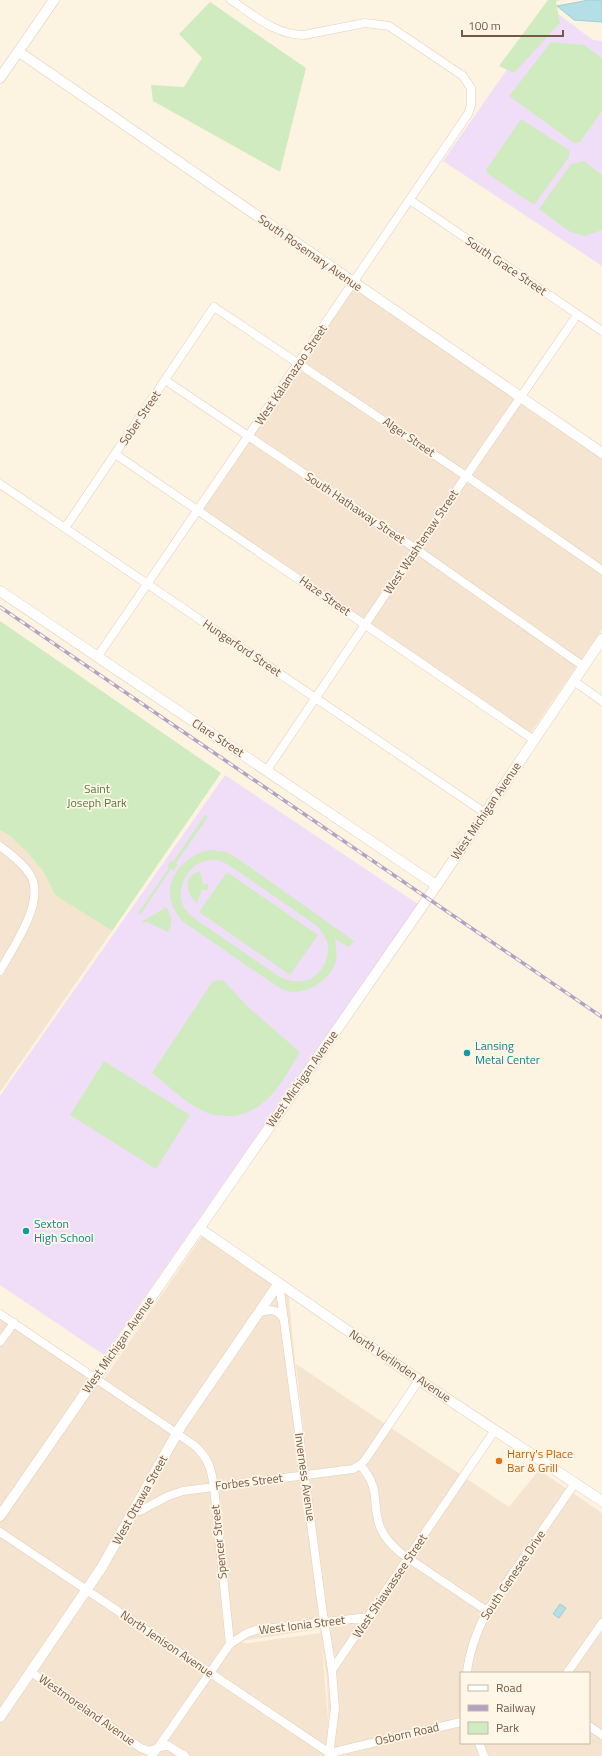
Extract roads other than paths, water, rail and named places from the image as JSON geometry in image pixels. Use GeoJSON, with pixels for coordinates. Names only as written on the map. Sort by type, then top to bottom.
{"type":"FeatureCollection","features":[{"type":"Feature","properties":{"kind":"street"},"geometry":{"type":"LineString","coordinates":[[0,78],[54,0]]}},
{"type":"Feature","properties":{"kind":"street","name":"West Kalamazoo Street"},"geometry":{"type":"LineString","coordinates":[[98,656],[410,200],[468,114],[471,105],[471,88],[463,76],[389,26],[365,23],[304,35],[294,35],[281,32],[231,0]]}},
{"type":"Feature","properties":{"kind":"street","name":"South Rosemary Avenue"},"geometry":{"type":"LineString","coordinates":[[19,52],[602,453]]}},
{"type":"Feature","properties":{"kind":"street","name":"South Grace Street"},"geometry":{"type":"LineString","coordinates":[[410,200],[602,331]]}},
{"type":"Feature","properties":{"kind":"street","name":"Alger Street"},"geometry":{"type":"LineString","coordinates":[[214,307],[466,476],[602,570]]}},
{"type":"Feature","properties":{"kind":"street","name":"Sober Street"},"geometry":{"type":"LineString","coordinates":[[65,528],[214,307]]}},
{"type":"Feature","properties":{"kind":"street","name":"West Washtenaw Street"},"geometry":{"type":"LineString","coordinates":[[267,770],[416,549],[578,315]]}},
{"type":"Feature","properties":{"kind":"street","name":"South Hathaway Street"},"geometry":{"type":"LineString","coordinates":[[165,380],[416,549],[584,666]]}},
{"type":"Feature","properties":{"kind":"street","name":"Haze Street"},"geometry":{"type":"LineString","coordinates":[[115,454],[534,740]]}},
{"type":"Feature","properties":{"kind":"street","name":"Hungerford Street"},"geometry":{"type":"LineString","coordinates":[[0,484],[485,813]]}},
{"type":"Feature","properties":{"kind":"street","name":"Clare Street"},"geometry":{"type":"LineString","coordinates":[[0,591],[436,885]]}},
{"type":"Feature","properties":{"kind":"street","name":"West Michigan Avenue"},"geometry":{"type":"LineString","coordinates":[[0,1516],[436,885],[602,639]]}},
{"type":"Feature","properties":{"kind":"street"},"geometry":{"type":"LineString","coordinates":[[574,681],[602,700]]}},
{"type":"Feature","properties":{"kind":"street"},"geometry":{"type":"LineString","coordinates":[[0,846],[30,874],[36,890],[36,898],[30,914],[0,971]]}},
{"type":"Feature","properties":{"kind":"street","name":"North Verlinden Avenue"},"geometry":{"type":"LineString","coordinates":[[199,1228],[420,1380],[602,1501]]}},
{"type":"Feature","properties":{"kind":"street","name":"West Ottawa Street"},"geometry":{"type":"LineString","coordinates":[[0,1718],[88,1590],[102,1568],[177,1433],[279,1283]]}},
{"type":"Feature","properties":{"kind":"street","name":"Inverness Avenue"},"geometry":{"type":"LineString","coordinates":[[279,1283],[332,1670]]}},
{"type":"Feature","properties":{"kind":"street"},"geometry":{"type":"LineString","coordinates":[[260,1312],[274,1310],[280,1313],[284,1319]]}},
{"type":"Feature","properties":{"kind":"street","name":"Spencer Street"},"geometry":{"type":"LineString","coordinates":[[0,1314],[177,1433],[203,1454],[209,1464],[214,1487],[230,1644]]}},
{"type":"Feature","properties":{"kind":"street"},"geometry":{"type":"LineString","coordinates":[[0,1342],[14,1323]]}},
{"type":"Feature","properties":{"kind":"street"},"geometry":{"type":"LineString","coordinates":[[420,1380],[360,1466],[374,1486],[380,1526],[384,1536],[390,1544],[409,1559],[487,1611]]}},
{"type":"Feature","properties":{"kind":"street","name":"West Shiawassee Street"},"geometry":{"type":"LineString","coordinates":[[332,1670],[409,1559],[495,1430]]}},
{"type":"Feature","properties":{"kind":"street","name":"Forbes Street"},"geometry":{"type":"LineString","coordinates":[[133,1511],[140,1511],[168,1496],[183,1491],[353,1469],[360,1466]]}},
{"type":"Feature","properties":{"kind":"street","name":"South Genesee Drive"},"geometry":{"type":"LineString","coordinates":[[467,1672],[468,1659],[471,1649],[476,1634],[487,1611],[575,1484]]}},
{"type":"Feature","properties":{"kind":"street","name":"North Jenison Avenue"},"geometry":{"type":"LineString","coordinates":[[0,1532],[331,1755]]}},
{"type":"Feature","properties":{"kind":"street","name":"West Ionia Street"},"geometry":{"type":"LineString","coordinates":[[152,1756],[230,1644],[247,1633],[256,1630],[369,1617]]}},
{"type":"Feature","properties":{"kind":"street"},"geometry":{"type":"LineString","coordinates":[[568,1672],[602,1623]]}},
{"type":"Feature","properties":{"kind":"street"},"geometry":{"type":"LineString","coordinates":[[331,1755],[330,1741],[334,1708],[332,1670]]}},
{"type":"Feature","properties":{"kind":"street","name":"Westmoreland Avenue"},"geometry":{"type":"LineString","coordinates":[[31,1672],[141,1748],[149,1751],[167,1745],[185,1756]]}},
{"type":"Feature","properties":{"kind":"street","name":"Osborn Road"},"geometry":{"type":"LineString","coordinates":[[331,1755],[460,1722]]}},
{"type":"Feature","properties":{"kind":"street"},"geometry":{"type":"LineString","coordinates":[[590,1727],[602,1735]]}},
{"type":"Feature","properties":{"kind":"street"},"geometry":{"type":"LineString","coordinates":[[479,1744],[484,1756]]}},
{"type":"Feature","properties":{"kind":"water"},"geometry":{"type":"Polygon","coordinates":[[[589,0],[602,0],[602,22],[574,20],[557,6],[589,0]]]}},
{"type":"Feature","properties":{"kind":"water"},"geometry":{"type":"Polygon","coordinates":[[[560,1604],[566,1608],[559,1618],[553,1614],[560,1604]]]}},
{"type":"Feature","properties":{"kind":"railway"},"geometry":{"type":"LineString","coordinates":[[0,607],[602,1017]]}},
{"type":"Feature","properties":{"kind":"place","name":"Lansing Metal Center"},"geometry":{"type":"Point","coordinates":[467,1053]}},
{"type":"Feature","properties":{"kind":"place","name":"Sexton High School"},"geometry":{"type":"Point","coordinates":[26,1231]}},
{"type":"Feature","properties":{"kind":"place","name":"Harry's Place Bar & Grill"},"geometry":{"type":"Point","coordinates":[499,1461]}},
{"type":"Feature","properties":{"kind":"park label","name":"Saint Joseph Park"},"geometry":{"type":"Point","coordinates":[97,796]}}]}
